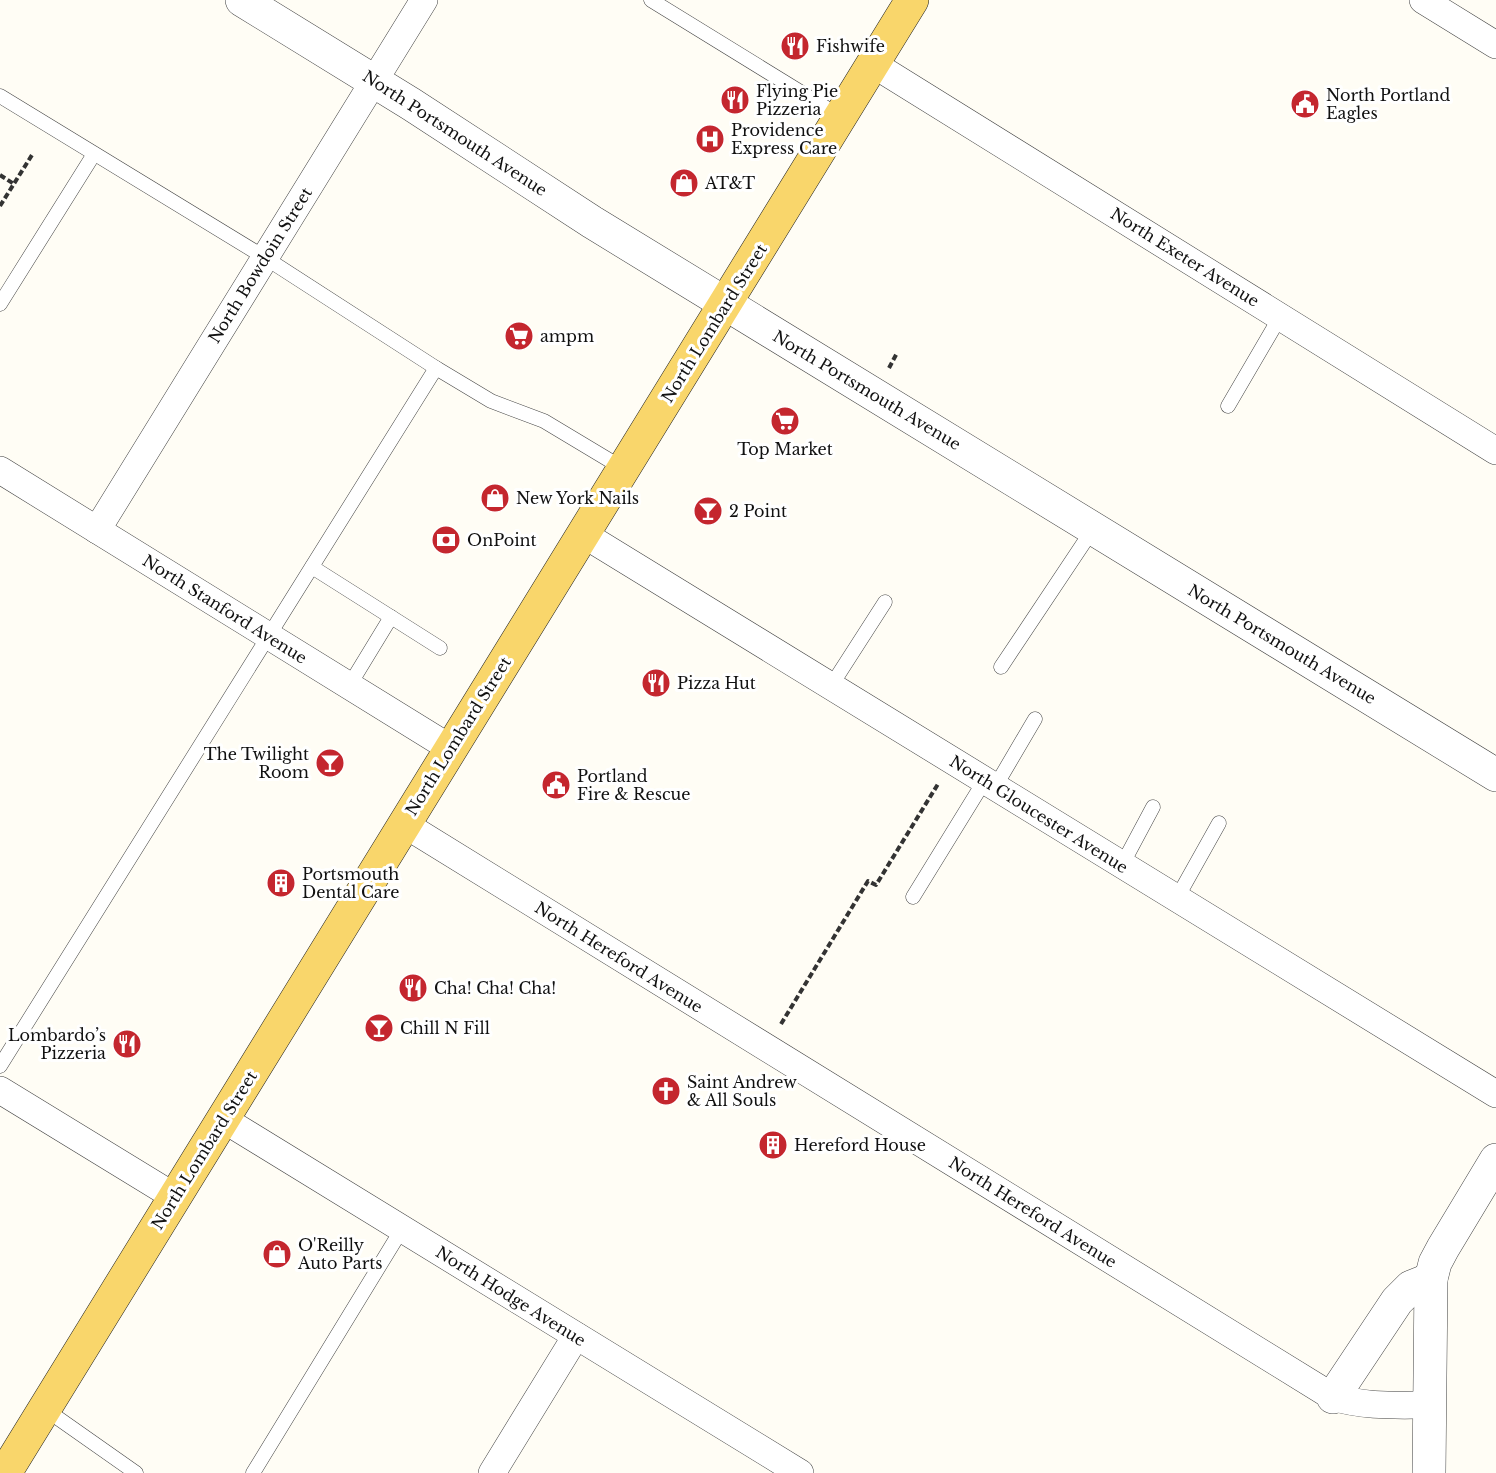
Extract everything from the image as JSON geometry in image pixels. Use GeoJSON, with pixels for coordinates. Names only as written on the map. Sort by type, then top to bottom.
{"type":"FeatureCollection","features":[{"type":"Feature","properties":{"kind":"main road","name":"North Lombard Street"},"geometry":{"type":"LineString","coordinates":[[5,1473],[912,0]]}},
{"type":"Feature","properties":{"kind":"street","name":"North Portsmouth Avenue"},"geometry":{"type":"LineString","coordinates":[[242,0],[411,104],[592,222],[1496,775]]}},
{"type":"Feature","properties":{"kind":"street","name":"North Bowdoin Street"},"geometry":{"type":"LineString","coordinates":[[97,530],[424,0]]}},
{"type":"Feature","properties":{"kind":"street"},"geometry":{"type":"LineString","coordinates":[[1423,0],[1496,45]]}},
{"type":"Feature","properties":{"kind":"street","name":"North Exeter Avenue"},"geometry":{"type":"LineString","coordinates":[[873,64],[1496,451]]}},
{"type":"Feature","properties":{"kind":"street","name":"North Stanford Avenue"},"geometry":{"type":"LineString","coordinates":[[0,470],[450,748]]}},
{"type":"Feature","properties":{"kind":"street","name":"North Gloucester Avenue"},"geometry":{"type":"LineString","coordinates":[[583,534],[1496,1094]]}},
{"type":"Feature","properties":{"kind":"street","name":"North Hereford Avenue"},"geometry":{"type":"LineString","coordinates":[[404,824],[1333,1397],[1366,1405],[1429,1405]]}},
{"type":"Feature","properties":{"kind":"street"},"geometry":{"type":"LineString","coordinates":[[0,1090],[175,1197]]}},
{"type":"Feature","properties":{"kind":"street","name":"North Hodge Avenue"},"geometry":{"type":"LineString","coordinates":[[223,1119],[800,1473]]}},
{"type":"Feature","properties":{"kind":"street"},"geometry":{"type":"LineString","coordinates":[[1429,1473],[1431,1279],[1435,1263],[1443,1248],[1496,1160]]}},
{"type":"Feature","properties":{"kind":"street"},"geometry":{"type":"LineString","coordinates":[[1333,1397],[1397,1301],[1411,1287],[1431,1279]]}},
{"type":"Feature","properties":{"kind":"street"},"geometry":{"type":"LineString","coordinates":[[492,1473],[576,1336]]}},
{"type":"Feature","properties":{"kind":"lane"},"geometry":{"type":"LineString","coordinates":[[657,2],[841,117]]}},
{"type":"Feature","properties":{"kind":"lane"},"geometry":{"type":"LineString","coordinates":[[0,96],[264,257],[491,401],[544,421],[624,469]]}},
{"type":"Feature","properties":{"kind":"lane"},"geometry":{"type":"LineString","coordinates":[[0,304],[94,154]]}},
{"type":"Feature","properties":{"kind":"lane"},"geometry":{"type":"LineString","coordinates":[[1228,406],[1280,317]]}},
{"type":"Feature","properties":{"kind":"lane"},"geometry":{"type":"LineString","coordinates":[[0,1066],[436,368]]}},
{"type":"Feature","properties":{"kind":"lane"},"geometry":{"type":"LineString","coordinates":[[1001,667],[1093,529]]}},
{"type":"Feature","properties":{"kind":"lane"},"geometry":{"type":"LineString","coordinates":[[312,567],[440,648]]}},
{"type":"Feature","properties":{"kind":"lane"},"geometry":{"type":"LineString","coordinates":[[831,686],[885,602]]}},
{"type":"Feature","properties":{"kind":"lane"},"geometry":{"type":"LineString","coordinates":[[349,686],[391,617]]}},
{"type":"Feature","properties":{"kind":"lane"},"geometry":{"type":"LineString","coordinates":[[914,897],[1035,719]]}},
{"type":"Feature","properties":{"kind":"lane"},"geometry":{"type":"LineString","coordinates":[[1122,865],[1153,807]]}},
{"type":"Feature","properties":{"kind":"lane"},"geometry":{"type":"LineString","coordinates":[[1177,898],[1219,823]]}},
{"type":"Feature","properties":{"kind":"lane"},"geometry":{"type":"LineString","coordinates":[[254,1473],[402,1229]]}},
{"type":"Feature","properties":{"kind":"lane"},"geometry":{"type":"LineString","coordinates":[[45,1409],[136,1473]]}},
{"type":"Feature","properties":{"kind":"path"},"geometry":{"type":"LineString","coordinates":[[0,206],[32,155]]}},
{"type":"Feature","properties":{"kind":"path"},"geometry":{"type":"LineString","coordinates":[[0,175],[14,184]]}},
{"type":"Feature","properties":{"kind":"path"},"geometry":{"type":"LineString","coordinates":[[766,1048],[868,880],[876,885],[952,760]]}},
{"type":"Feature","properties":{"kind":"place","name":"Fishwife"},"geometry":{"type":"Point","coordinates":[795,46]}},
{"type":"Feature","properties":{"kind":"place","name":"Flying Pie Pizzeria"},"geometry":{"type":"Point","coordinates":[735,100]}},
{"type":"Feature","properties":{"kind":"place","name":"North Portland Eagles"},"geometry":{"type":"Point","coordinates":[1305,104]}},
{"type":"Feature","properties":{"kind":"place","name":"Providence Express Care"},"geometry":{"type":"Point","coordinates":[710,139]}},
{"type":"Feature","properties":{"kind":"place","name":"AT&T"},"geometry":{"type":"Point","coordinates":[684,183]}},
{"type":"Feature","properties":{"kind":"place","name":"ampm"},"geometry":{"type":"Point","coordinates":[519,336]}},
{"type":"Feature","properties":{"kind":"place","name":"Top Market"},"geometry":{"type":"Point","coordinates":[785,421]}},
{"type":"Feature","properties":{"kind":"place","name":"New York Nails"},"geometry":{"type":"Point","coordinates":[495,498]}},
{"type":"Feature","properties":{"kind":"place","name":"2 Point"},"geometry":{"type":"Point","coordinates":[708,511]}},
{"type":"Feature","properties":{"kind":"place","name":"OnPoint"},"geometry":{"type":"Point","coordinates":[446,540]}},
{"type":"Feature","properties":{"kind":"place","name":"Pizza Hut"},"geometry":{"type":"Point","coordinates":[656,683]}},
{"type":"Feature","properties":{"kind":"place","name":"The Twilight Room"},"geometry":{"type":"Point","coordinates":[330,763]}},
{"type":"Feature","properties":{"kind":"place","name":"Portland Fire & Rescue"},"geometry":{"type":"Point","coordinates":[556,785]}},
{"type":"Feature","properties":{"kind":"place","name":"Portsmouth Dental Care"},"geometry":{"type":"Point","coordinates":[281,883]}},
{"type":"Feature","properties":{"kind":"place","name":"Cha! Cha! Cha!"},"geometry":{"type":"Point","coordinates":[413,988]}},
{"type":"Feature","properties":{"kind":"place","name":"Chill N Fill"},"geometry":{"type":"Point","coordinates":[379,1028]}},
{"type":"Feature","properties":{"kind":"place","name":"Lombardo’s Pizzeria"},"geometry":{"type":"Point","coordinates":[127,1044]}},
{"type":"Feature","properties":{"kind":"place","name":"Saint Andrew & All Souls"},"geometry":{"type":"Point","coordinates":[666,1091]}},
{"type":"Feature","properties":{"kind":"place","name":"Hereford House"},"geometry":{"type":"Point","coordinates":[773,1145]}},
{"type":"Feature","properties":{"kind":"place","name":"O'Reilly Auto Parts"},"geometry":{"type":"Point","coordinates":[277,1254]}}]}
